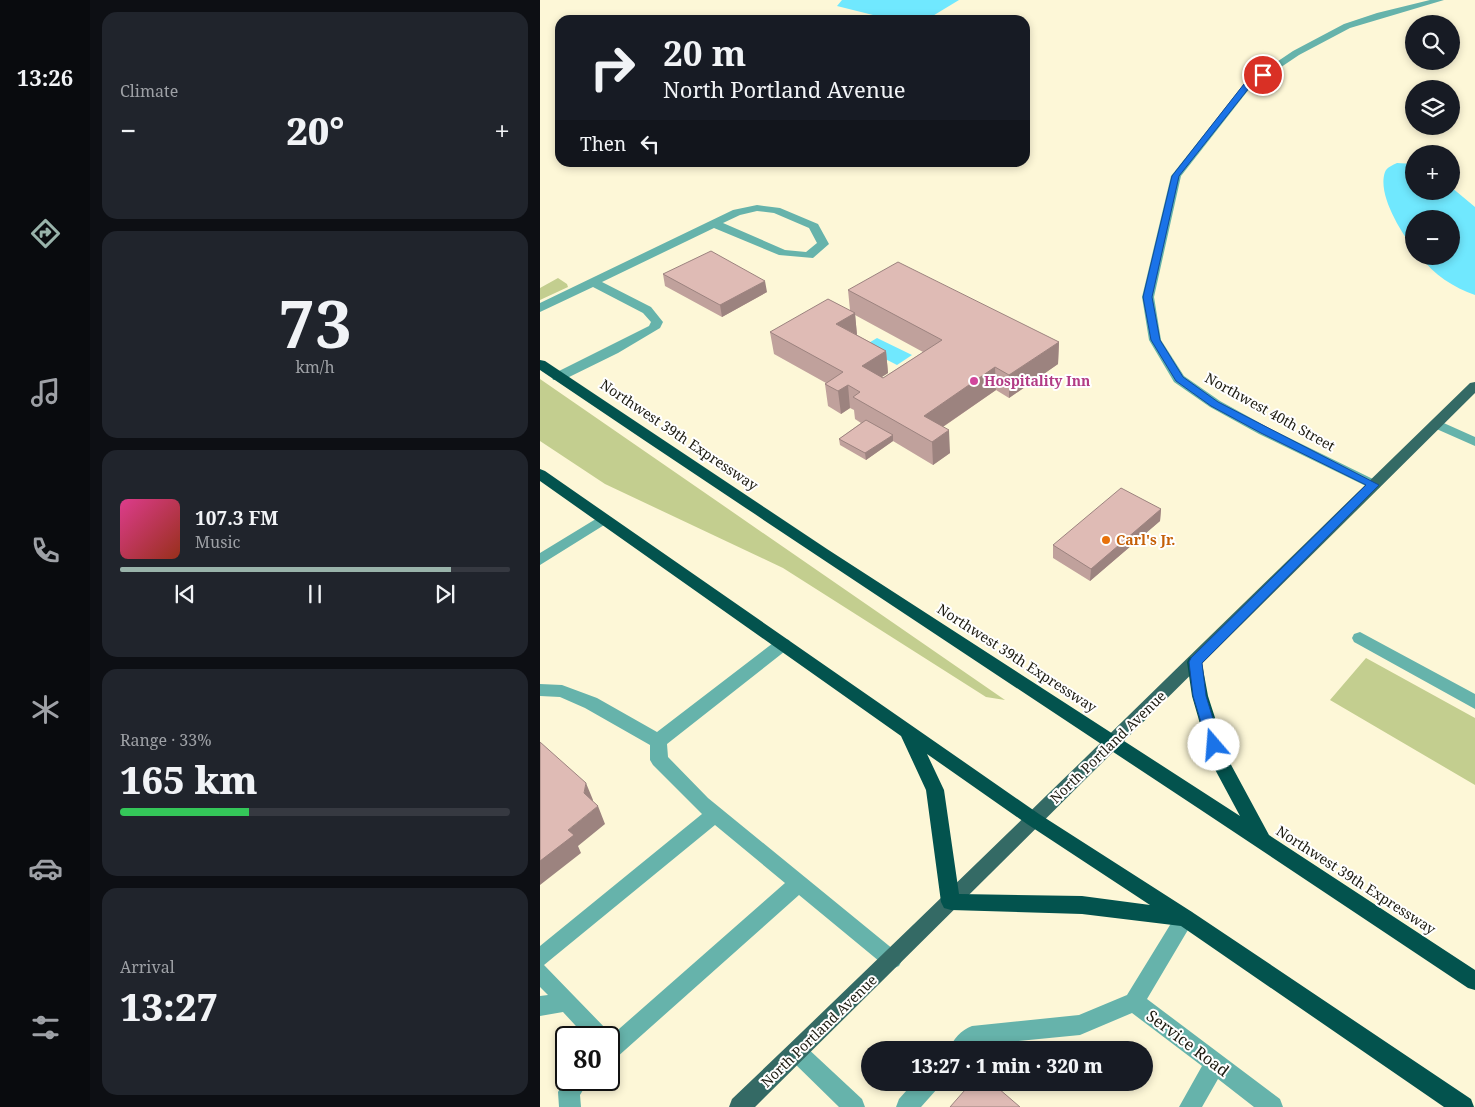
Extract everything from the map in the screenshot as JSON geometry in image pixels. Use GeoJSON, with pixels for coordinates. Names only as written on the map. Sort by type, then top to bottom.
{"type":"FeatureCollection","features":[{"type":"Feature","properties":{"kind":"highway","name":"Northwest 39th Expressway"},"geometry":{"type":"LineString","coordinates":[[540,364],[822,553],[1475,981]]}},
{"type":"Feature","properties":{"kind":"highway"},"geometry":{"type":"LineString","coordinates":[[540,474],[1033,819],[1185,918],[1463,1107]]}},
{"type":"Feature","properties":{"kind":"highway"},"geometry":{"type":"LineString","coordinates":[[1196,662],[1200,696],[1220,762],[1262,841]]}},
{"type":"Feature","properties":{"kind":"highway"},"geometry":{"type":"LineString","coordinates":[[908,731],[935,790],[951,902],[1082,905],[1185,918]]}},
{"type":"Feature","properties":{"kind":"main road","name":"North Portland Avenue"},"geometry":{"type":"LineString","coordinates":[[740,1107],[1196,662],[1475,386]]}},
{"type":"Feature","properties":{"kind":"street","name":"Northwest 40th Street"},"geometry":{"type":"LineString","coordinates":[[1374,485],[1248,422],[1215,404],[1179,379],[1155,340],[1148,297],[1176,176],[1247,86],[1296,53],[1347,26],[1440,0]]}},
{"type":"Feature","properties":{"kind":"street"},"geometry":{"type":"LineString","coordinates":[[540,308],[737,212],[757,208],[776,210],[814,226],[823,244],[809,256],[784,253],[715,224]]}},
{"type":"Feature","properties":{"kind":"street"},"geometry":{"type":"LineString","coordinates":[[558,377],[654,328],[657,322],[647,310],[594,283]]}},
{"type":"Feature","properties":{"kind":"street"},"geometry":{"type":"LineString","coordinates":[[1437,424],[1475,442]]}},
{"type":"Feature","properties":{"kind":"street"},"geometry":{"type":"LineString","coordinates":[[540,560],[604,519]]}},
{"type":"Feature","properties":{"kind":"street"},"geometry":{"type":"LineString","coordinates":[[1360,638],[1475,702]]}},
{"type":"Feature","properties":{"kind":"street"},"geometry":{"type":"LineString","coordinates":[[658,741],[783,644]]}},
{"type":"Feature","properties":{"kind":"street"},"geometry":{"type":"LineString","coordinates":[[540,690],[562,691],[591,703],[658,741]]}},
{"type":"Feature","properties":{"kind":"street"},"geometry":{"type":"LineString","coordinates":[[658,741],[659,760],[716,814],[892,960]]}},
{"type":"Feature","properties":{"kind":"street"},"geometry":{"type":"LineString","coordinates":[[540,958],[716,814]]}},
{"type":"Feature","properties":{"kind":"street"},"geometry":{"type":"LineString","coordinates":[[620,1035],[799,883]]}},
{"type":"Feature","properties":{"kind":"street","name":"Service Road"},"geometry":{"type":"LineString","coordinates":[[1185,918],[1134,1002],[1272,1107]]}},
{"type":"Feature","properties":{"kind":"street"},"geometry":{"type":"LineString","coordinates":[[540,973],[589,1026]]}},
{"type":"Feature","properties":{"kind":"street"},"geometry":{"type":"LineString","coordinates":[[540,1006],[568,1002]]}},
{"type":"Feature","properties":{"kind":"street"},"geometry":{"type":"LineString","coordinates":[[967,1041],[972,1036],[1080,1025],[1134,1002]]}},
{"type":"Feature","properties":{"kind":"street"},"geometry":{"type":"LineString","coordinates":[[796,1052],[854,1107]]}},
{"type":"Feature","properties":{"kind":"street"},"geometry":{"type":"LineString","coordinates":[[1190,1107],[1215,1064]]}},
{"type":"Feature","properties":{"kind":"street"},"geometry":{"type":"LineString","coordinates":[[907,1107],[922,1091]]}},
{"type":"Feature","properties":{"kind":"green space"},"geometry":{"type":"Polygon","coordinates":[[[558,278],[567,284],[568,287],[540,300],[540,288],[558,278]]]}},
{"type":"Feature","properties":{"kind":"green space"},"geometry":{"type":"Polygon","coordinates":[[[540,379],[1005,700],[986,697],[783,568],[605,484],[540,441],[540,379]]]}},
{"type":"Feature","properties":{"kind":"green space"},"geometry":{"type":"Polygon","coordinates":[[[1366,658],[1475,718],[1475,785],[1330,700],[1366,658]]]}},
{"type":"Feature","properties":{"kind":"water"},"geometry":{"type":"Polygon","coordinates":[[[842,0],[959,0],[934,15],[873,15],[837,6],[842,0]]]}},
{"type":"Feature","properties":{"kind":"water"},"geometry":{"type":"Polygon","coordinates":[[[1397,163],[1405,163],[1405,200],[1460,200],[1460,194],[1475,207],[1475,295],[1444,280],[1427,265],[1460,265],[1460,210],[1405,210],[1405,236],[1387,202],[1384,191],[1383,181],[1385,172],[1390,166],[1397,163]]]}},
{"type":"Feature","properties":{"kind":"water"},"geometry":{"type":"Polygon","coordinates":[[[877,338],[912,355],[897,365],[862,347],[877,338]]]}},
{"type":"Feature","properties":{"kind":"building"},"geometry":{"type":"Polygon","coordinates":[[[711,251],[765,281],[720,305],[663,274],[711,251]]]}},
{"type":"Feature","properties":{"kind":"building","name":"Hospitality Inn"},"geometry":{"type":"Polygon","coordinates":[[[898,262],[1059,342],[1009,375],[995,367],[924,416],[949,430],[932,442],[853,397],[860,392],[848,385],[838,391],[825,384],[843,372],[770,332],[828,299],[855,313],[836,324],[886,351],[862,366],[883,378],[942,340],[848,290],[898,262]]]}},
{"type":"Feature","properties":{"kind":"building"},"geometry":{"type":"Polygon","coordinates":[[[866,420],[893,435],[865,453],[839,439],[866,420]]]}},
{"type":"Feature","properties":{"kind":"building","name":"Carl's Jr."},"geometry":{"type":"Polygon","coordinates":[[[1121,488],[1161,509],[1091,569],[1053,545],[1121,488]]]}},
{"type":"Feature","properties":{"kind":"building"},"geometry":{"type":"Polygon","coordinates":[[[540,742],[586,783],[584,793],[598,806],[568,830],[574,835],[540,861],[540,742]]]}},
{"type":"Feature","properties":{"kind":"building"},"geometry":{"type":"Polygon","coordinates":[[[964,1091],[1001,1091],[1020,1107],[950,1107],[964,1091]]]}},
{"type":"Feature","properties":{"kind":"place","name":"Hospitality Inn"},"geometry":{"type":"Point","coordinates":[974,381]}},
{"type":"Feature","properties":{"kind":"place","name":"Carl's Jr."},"geometry":{"type":"Point","coordinates":[1106,540]}},
{"type":"Feature","properties":{"kind":"route"},"geometry":{"type":"LineString","coordinates":[[1214,745],[1200,696],[1196,662],[1374,485],[1264,431],[1215,404],[1179,379],[1155,340],[1148,297],[1176,176],[1247,86],[1263,75]]}}]}
